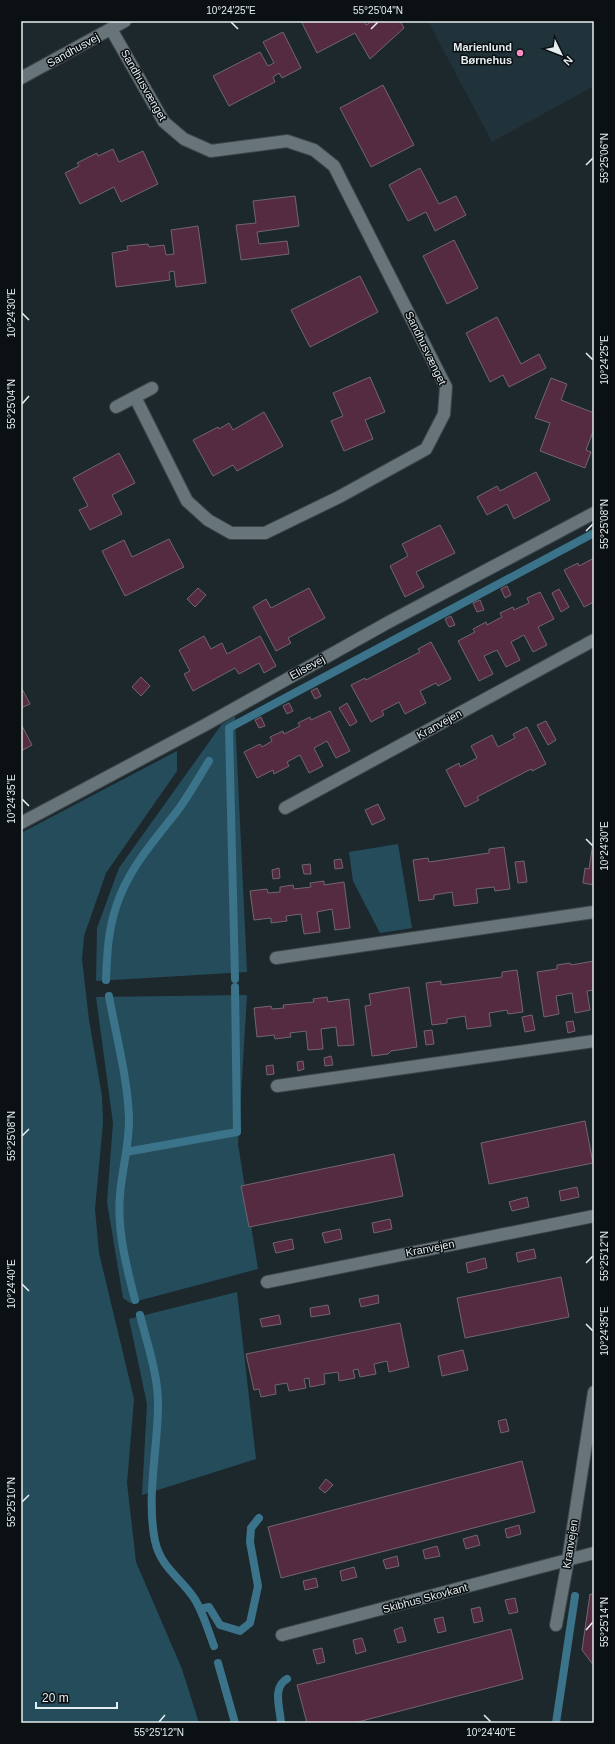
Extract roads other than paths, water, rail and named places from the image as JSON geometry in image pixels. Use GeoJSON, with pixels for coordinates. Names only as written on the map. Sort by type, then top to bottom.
{"type":"FeatureCollection","features":[{"type":"Feature","properties":{"kind":"street","name":"Sandhusvej"},"geometry":{"type":"LineString","coordinates":[[21,78],[125,21]]}},
{"type":"Feature","properties":{"kind":"street","name":"Sandhusvænget"},"geometry":{"type":"LineString","coordinates":[[111,29],[164,122],[184,139],[211,151],[287,141],[314,150],[334,166],[446,387],[444,414],[426,449],[339,497],[265,533],[231,533],[208,520],[187,501],[135,397]]}},
{"type":"Feature","properties":{"kind":"street"},"geometry":{"type":"LineString","coordinates":[[116,408],[152,388]]}},
{"type":"Feature","properties":{"kind":"street","name":"Elisevej"},"geometry":{"type":"LineString","coordinates":[[21,823],[205,725],[387,623],[594,513]]}},
{"type":"Feature","properties":{"kind":"street","name":"Kranvejen"},"geometry":{"type":"LineString","coordinates":[[285,808],[594,640]]}},
{"type":"Feature","properties":{"kind":"street"},"geometry":{"type":"LineString","coordinates":[[276,958],[594,912]]}},
{"type":"Feature","properties":{"kind":"street"},"geometry":{"type":"LineString","coordinates":[[277,1086],[594,1041]]}},
{"type":"Feature","properties":{"kind":"street","name":"Kranvejen"},"geometry":{"type":"LineString","coordinates":[[267,1282],[594,1216]]}},
{"type":"Feature","properties":{"kind":"street","name":"Kranvejen"},"geometry":{"type":"LineString","coordinates":[[556,1625],[568,1560],[594,1392]]}},
{"type":"Feature","properties":{"kind":"street","name":"Skibhus Skovkant"},"geometry":{"type":"LineString","coordinates":[[282,1635],[594,1553]]}},
{"type":"Feature","properties":{"kind":"waterway"},"geometry":{"type":"LineString","coordinates":[[235,979],[229,728],[594,533]]}},
{"type":"Feature","properties":{"kind":"waterway"},"geometry":{"type":"LineString","coordinates":[[106,980],[107,952],[113,916],[127,880],[142,856],[178,810],[209,761]]}},
{"type":"Feature","properties":{"kind":"waterway"},"geometry":{"type":"LineString","coordinates":[[126,1152],[237,1132],[235,987]]}},
{"type":"Feature","properties":{"kind":"waterway"},"geometry":{"type":"LineString","coordinates":[[109,996],[124,1071],[128,1101],[129,1126],[119,1208],[121,1234],[135,1300]]}},
{"type":"Feature","properties":{"kind":"waterway"},"geometry":{"type":"LineString","coordinates":[[140,1315],[152,1359],[158,1393],[158,1421],[152,1490],[155,1541],[166,1565],[189,1591],[197,1603],[214,1646]]}},
{"type":"Feature","properties":{"kind":"waterway"},"geometry":{"type":"LineString","coordinates":[[200,1609],[209,1607],[220,1625],[240,1631],[250,1623],[258,1586],[250,1542],[251,1528],[259,1518]]}},
{"type":"Feature","properties":{"kind":"waterway"},"geometry":{"type":"LineString","coordinates":[[556,1723],[575,1596]]}},
{"type":"Feature","properties":{"kind":"waterway"},"geometry":{"type":"LineString","coordinates":[[218,1663],[235,1723]]}},
{"type":"Feature","properties":{"kind":"waterway"},"geometry":{"type":"LineString","coordinates":[[281,1723],[278,1692],[282,1683],[287,1679]]}},
{"type":"Feature","properties":{"kind":"place","name":"Marienlund Børnehus"},"geometry":{"type":"Point","coordinates":[520,53]}}]}
